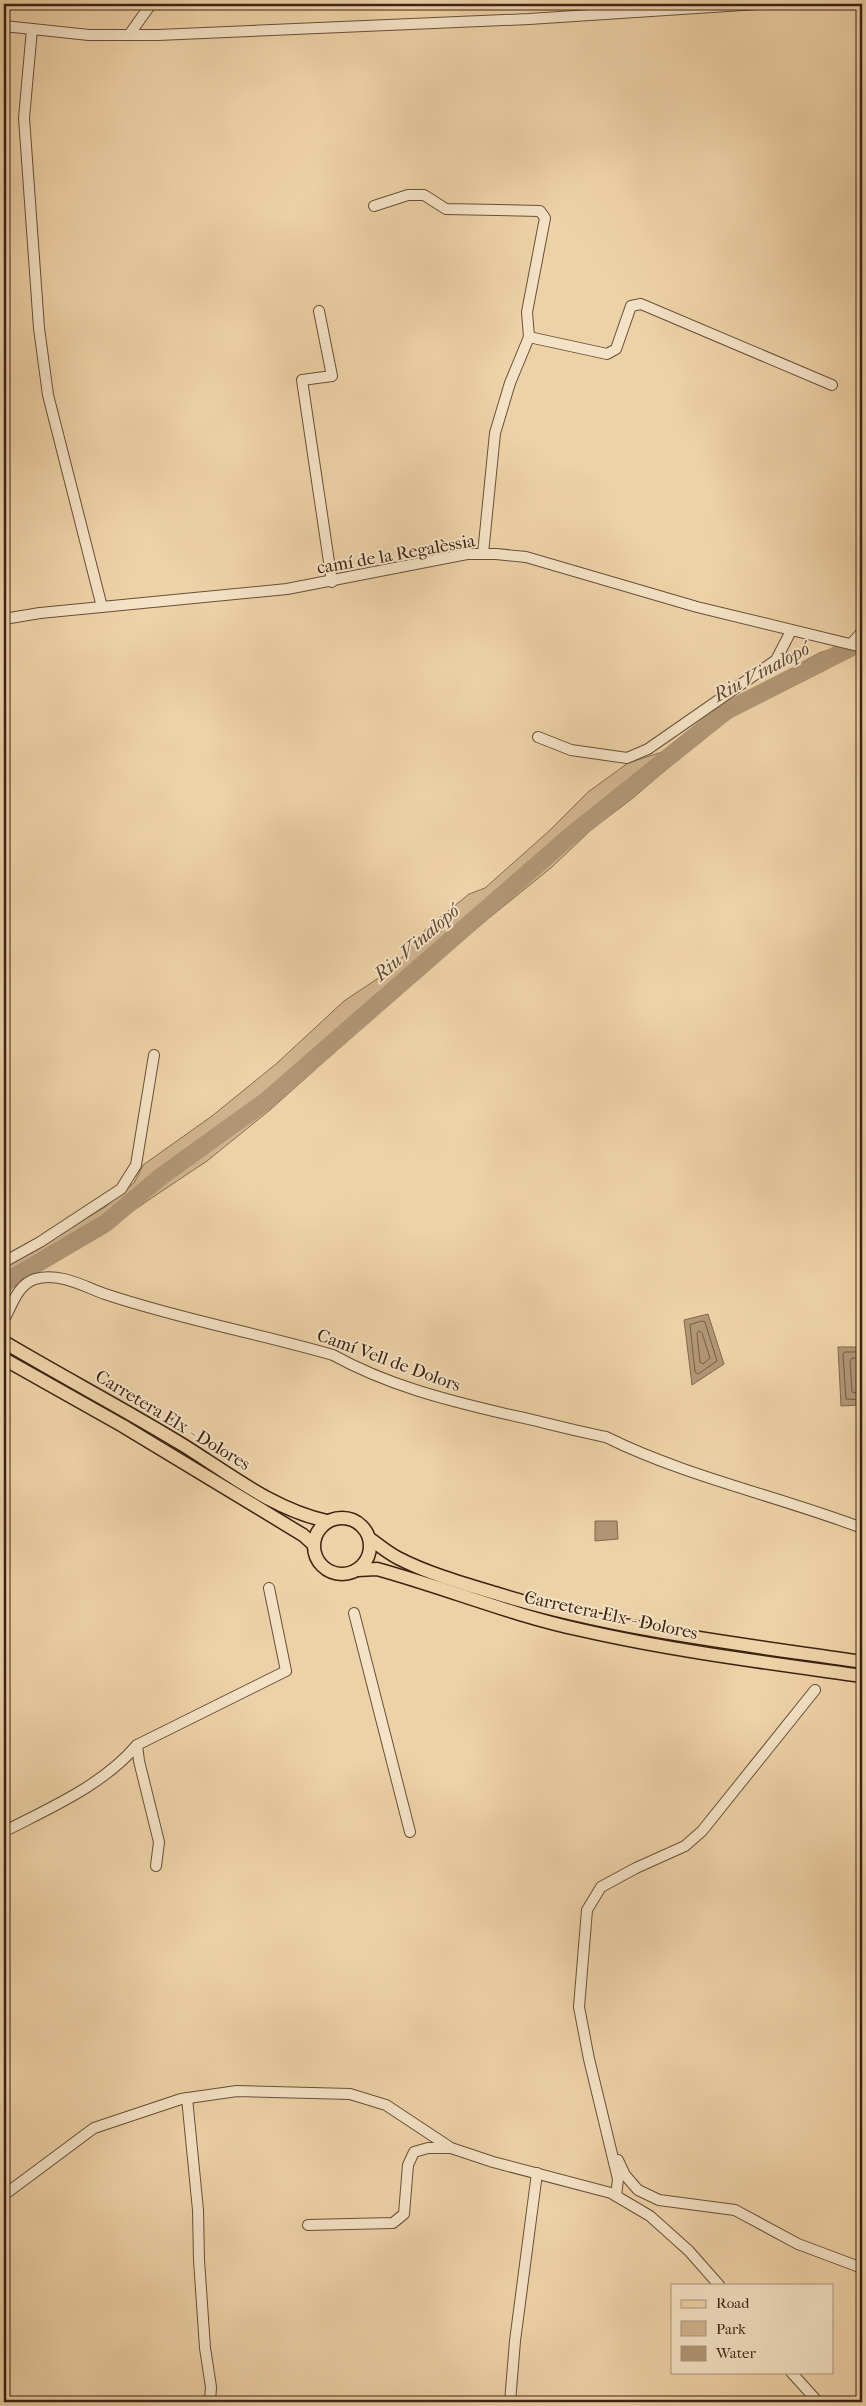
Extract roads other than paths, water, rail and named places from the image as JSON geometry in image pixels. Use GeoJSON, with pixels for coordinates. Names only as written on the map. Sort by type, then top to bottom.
{"type":"FeatureCollection","features":[{"type":"Feature","properties":{"kind":"main road","name":"Carretera Elx - Dolores"},"geometry":{"type":"LineString","coordinates":[[4,1342],[182,1444],[288,1509],[327,1521]]}},
{"type":"Feature","properties":{"kind":"main road","name":"Carretera Elx - Dolores"},"geometry":{"type":"LineString","coordinates":[[4,1359],[140,1436],[303,1535],[313,1544]]}},
{"type":"Feature","properties":{"kind":"main road"},"geometry":{"type":"LineString","coordinates":[[337,1517],[354,1520],[361,1524],[370,1539],[369,1552],[365,1563],[357,1570],[338,1574],[330,1572],[319,1562],[313,1544],[320,1529],[327,1521],[337,1517]]}},
{"type":"Feature","properties":{"kind":"main road","name":"Carretera Elx - Dolores"},"geometry":{"type":"LineString","coordinates":[[370,1539],[398,1558],[432,1572],[501,1595],[571,1614],[622,1624],[862,1662]]}},
{"type":"Feature","properties":{"kind":"main road","name":"Carretera Elx - Dolores"},"geometry":{"type":"LineString","coordinates":[[357,1570],[377,1569],[518,1615],[581,1630],[685,1649],[862,1676]]}},
{"type":"Feature","properties":{"kind":"street"},"geometry":{"type":"LineString","coordinates":[[130,35],[151,4]]}},
{"type":"Feature","properties":{"kind":"street"},"geometry":{"type":"LineString","coordinates":[[4,26],[90,35],[130,35],[529,20],[758,4]]}},
{"type":"Feature","properties":{"kind":"street"},"geometry":{"type":"LineString","coordinates":[[32,28],[24,118],[39,328],[48,395],[102,607]]}},
{"type":"Feature","properties":{"kind":"street"},"geometry":{"type":"LineString","coordinates":[[374,206],[408,195],[424,195],[446,210],[540,211],[545,218],[527,312],[529,337],[510,383],[495,433],[483,554]]}},
{"type":"Feature","properties":{"kind":"street"},"geometry":{"type":"LineString","coordinates":[[529,337],[607,354],[616,349],[631,306],[641,304],[832,385]]}},
{"type":"Feature","properties":{"kind":"street"},"geometry":{"type":"LineString","coordinates":[[319,311],[332,376],[302,380],[332,582]]}},
{"type":"Feature","properties":{"kind":"street","name":"camí de la Regalèssia"},"geometry":{"type":"LineString","coordinates":[[4,619],[40,613],[287,589],[332,582],[467,554],[483,554],[535,559],[697,607],[862,647]]}},
{"type":"Feature","properties":{"kind":"street"},"geometry":{"type":"LineString","coordinates":[[538,737],[571,750],[627,758],[641,752],[678,729],[776,660],[791,631]]}},
{"type":"Feature","properties":{"kind":"street"},"geometry":{"type":"LineString","coordinates":[[847,643],[862,632]]}},
{"type":"Feature","properties":{"kind":"street"},"geometry":{"type":"LineString","coordinates":[[4,1262],[40,1242],[120,1188],[136,1165],[154,1055]]}},
{"type":"Feature","properties":{"kind":"street","name":"Camí Vell de Dolors"},"geometry":{"type":"LineString","coordinates":[[6,1316],[20,1288],[34,1279],[52,1276],[151,1309],[333,1355],[356,1368],[395,1384],[451,1402],[606,1437],[627,1448],[688,1470],[862,1528]]}},
{"type":"Feature","properties":{"kind":"street"},"geometry":{"type":"LineString","coordinates":[[4,1825],[10,1828],[79,1793],[127,1756],[137,1744],[286,1671],[268,1588]]}},
{"type":"Feature","properties":{"kind":"street"},"geometry":{"type":"LineString","coordinates":[[354,1613],[410,1832]]}},
{"type":"Feature","properties":{"kind":"street"},"geometry":{"type":"LineString","coordinates":[[616,2196],[618,2179],[589,2059],[579,2008],[587,1910],[601,1887],[636,1868],[685,1846],[702,1831],[815,1690]]}},
{"type":"Feature","properties":{"kind":"street"},"geometry":{"type":"LineString","coordinates":[[137,1744],[139,1761],[159,1842],[156,1866]]}},
{"type":"Feature","properties":{"kind":"street"},"geometry":{"type":"LineString","coordinates":[[4,2195],[94,2128],[116,2119],[187,2098],[237,2091],[350,2094],[386,2104],[451,2148]]}},
{"type":"Feature","properties":{"kind":"street"},"geometry":{"type":"LineString","coordinates":[[187,2098],[198,2210],[198,2260],[211,2387],[210,2402]]}},
{"type":"Feature","properties":{"kind":"street"},"geometry":{"type":"LineString","coordinates":[[608,2138],[625,2175],[638,2190],[659,2200],[735,2210],[798,2244],[862,2268]]}},
{"type":"Feature","properties":{"kind":"street"},"geometry":{"type":"LineString","coordinates":[[308,2225],[393,2223],[404,2214],[408,2165],[414,2152],[428,2148],[451,2148],[616,2196],[650,2216],[689,2251],[718,2284]]}},
{"type":"Feature","properties":{"kind":"street"},"geometry":{"type":"LineString","coordinates":[[510,2402],[515,2341],[537,2174]]}},
{"type":"Feature","properties":{"kind":"street"},"geometry":{"type":"LineString","coordinates":[[793,2374],[818,2402]]}},
{"type":"Feature","properties":{"kind":"water"},"geometry":{"type":"Polygon","coordinates":[[[708,1314],[724,1364],[692,1385],[684,1320],[708,1314]]]}},
{"type":"Feature","properties":{"kind":"water"},"geometry":{"type":"Polygon","coordinates":[[[838,1347],[862,1347],[862,1405],[841,1406],[838,1347]]]}},
{"type":"Feature","properties":{"kind":"water"},"geometry":{"type":"Polygon","coordinates":[[[595,1521],[617,1521],[618,1539],[595,1541],[595,1521]]]}},
{"type":"Feature","properties":{"kind":"waterway","name":"Riu Vinalopó"},"geometry":{"type":"LineString","coordinates":[[4,1283],[106,1223],[159,1178],[266,1101],[569,837],[726,711],[862,642]]}}]}
